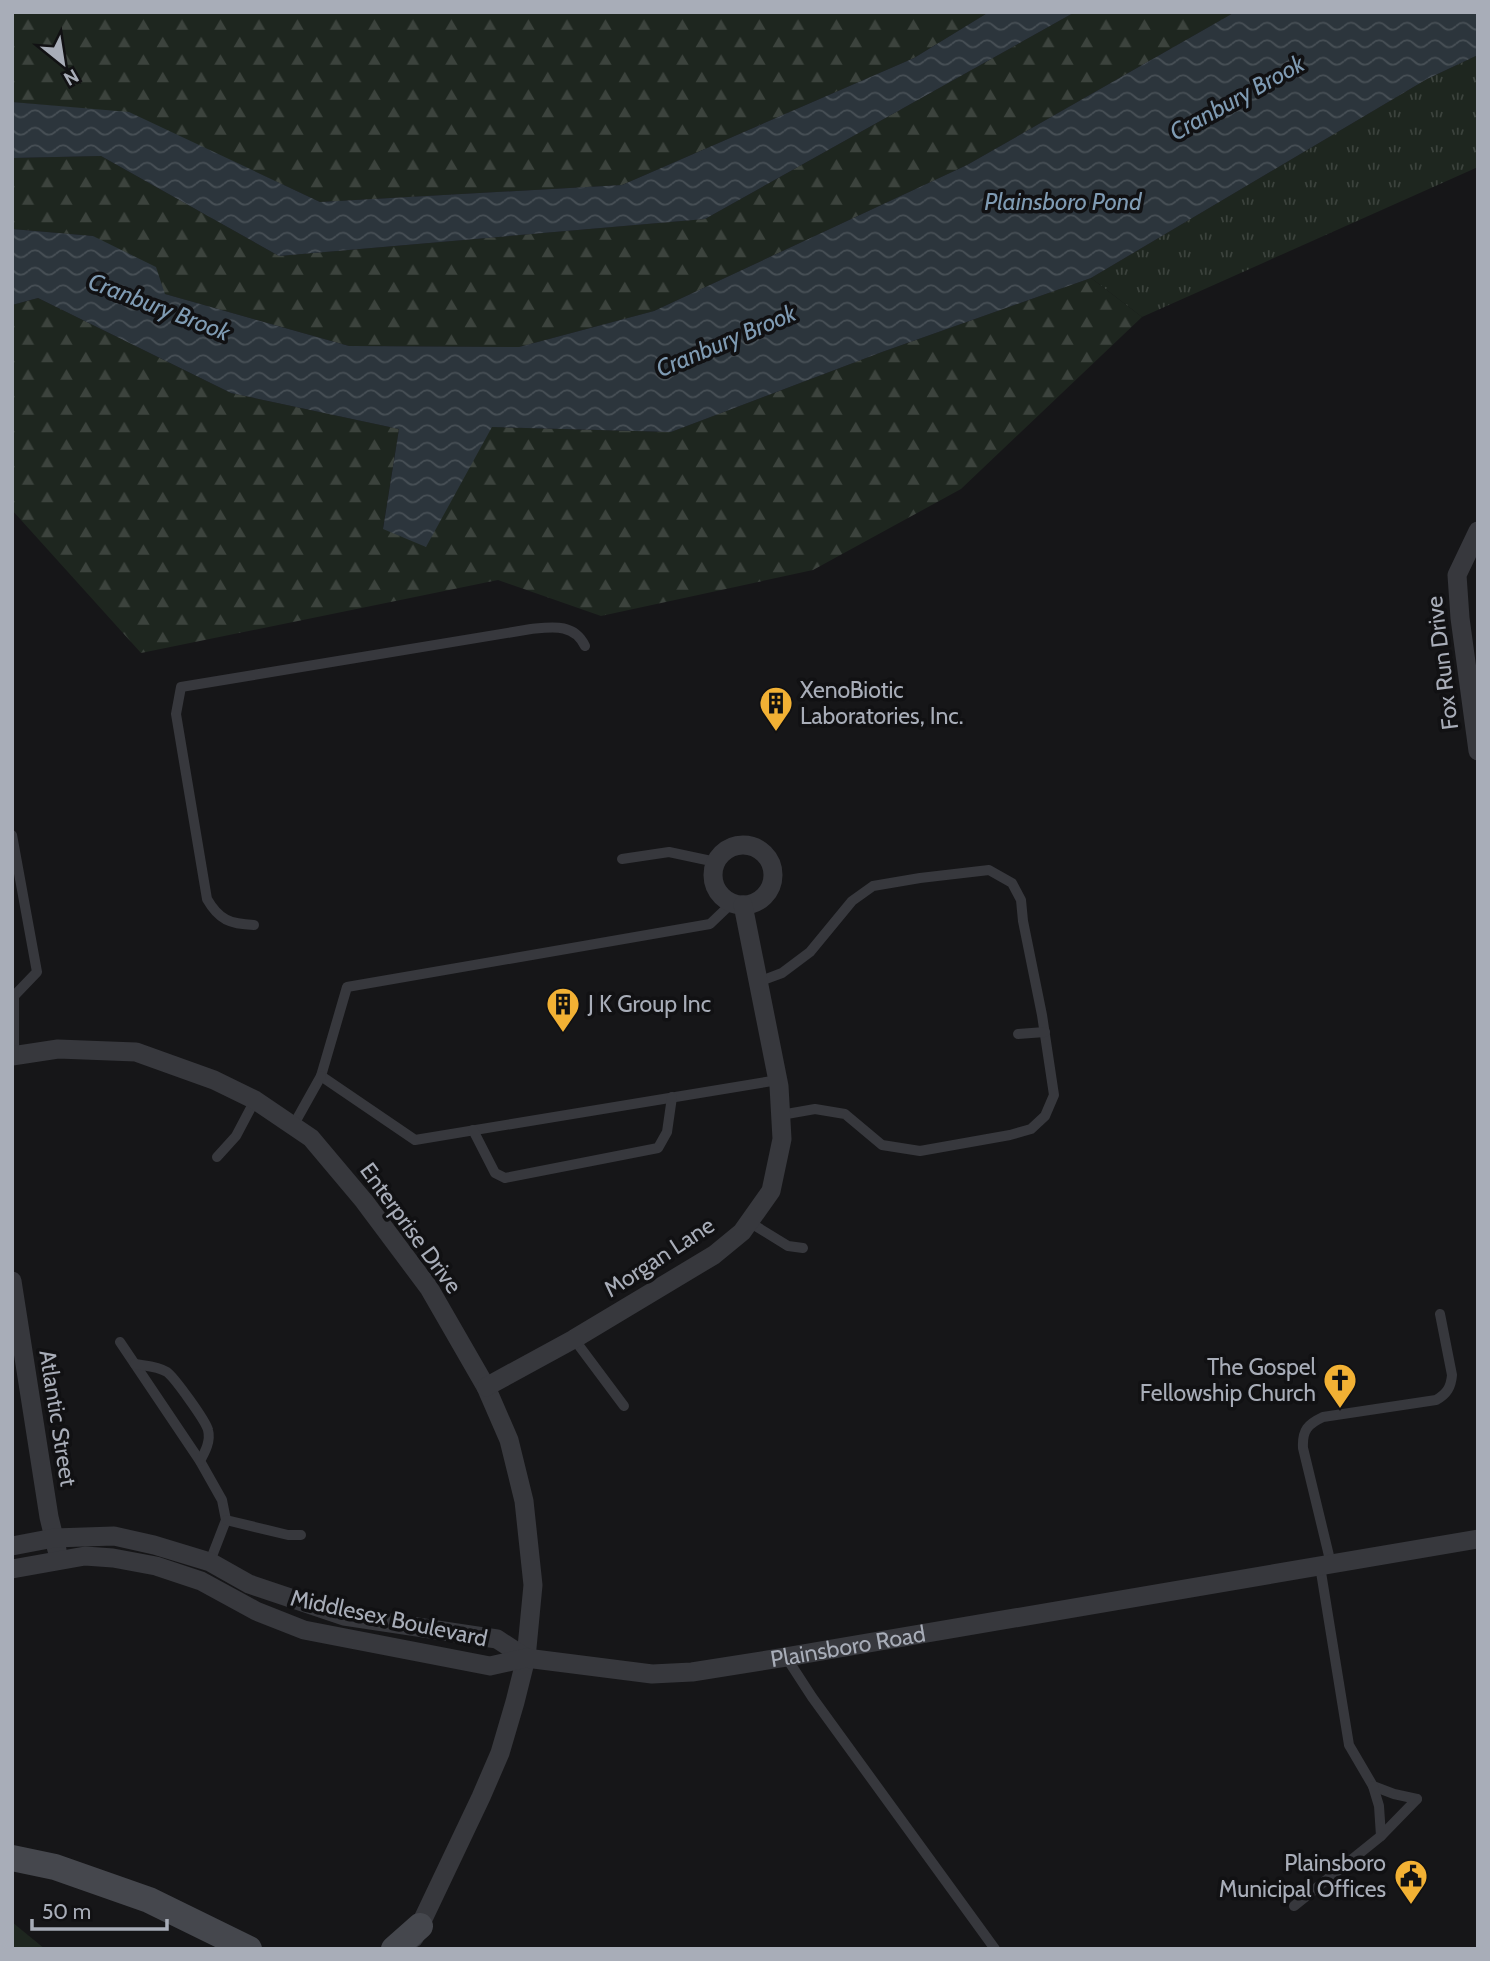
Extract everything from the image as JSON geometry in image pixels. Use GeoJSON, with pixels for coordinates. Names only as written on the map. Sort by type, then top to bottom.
{"type":"FeatureCollection","features":[{"type":"Feature","properties":{"kind":"street","name":"Fox Run Drive"},"geometry":{"type":"LineString","coordinates":[[1478,531],[1457,575],[1460,618],[1478,751]]}},
{"type":"Feature","properties":{"kind":"street"},"geometry":{"type":"LineString","coordinates":[[737,845],[748,845],[765,855],[773,874],[768,891],[763,897],[754,902],[738,904],[720,894],[713,875],[716,862],[722,853],[737,845]]}},
{"type":"Feature","properties":{"kind":"street","name":"Morgan Lane"},"geometry":{"type":"LineString","coordinates":[[486,1387],[575,1339],[714,1255],[742,1232],[771,1191],[782,1139],[778,1080],[758,982],[738,904]]}},
{"type":"Feature","properties":{"kind":"street","name":"Enterprise Drive"},"geometry":{"type":"LineString","coordinates":[[13,1056],[58,1049],[136,1052],[214,1080],[255,1100],[311,1138],[364,1201],[429,1288],[486,1387],[509,1440],[524,1501],[533,1584],[526,1658]]}},
{"type":"Feature","properties":{"kind":"street","name":"Atlantic Street"},"geometry":{"type":"LineString","coordinates":[[12,1281],[49,1517],[59,1561]]}},
{"type":"Feature","properties":{"kind":"street","name":"Middlesex Boulevard"},"geometry":{"type":"LineString","coordinates":[[12,1546],[54,1538],[114,1536],[210,1562],[249,1584],[344,1616],[497,1639],[526,1658]]}},
{"type":"Feature","properties":{"kind":"street","name":"Plainsboro Road"},"geometry":{"type":"LineString","coordinates":[[526,1658],[652,1674],[692,1672],[1478,1539]]}},
{"type":"Feature","properties":{"kind":"street","name":"Middlesex Boulevard"},"geometry":{"type":"LineString","coordinates":[[12,1569],[85,1556],[113,1558],[156,1566],[201,1581],[256,1611],[304,1630],[490,1666],[526,1658]]}},
{"type":"Feature","properties":{"kind":"street"},"geometry":{"type":"LineString","coordinates":[[394,1949],[414,1937],[481,1797],[500,1753],[526,1658]]}},
{"type":"Feature","properties":{"kind":"street"},"geometry":{"type":"LineString","coordinates":[[12,1858],[55,1867],[149,1900],[249,1949]]}},
{"type":"Feature","properties":{"kind":"lane"},"geometry":{"type":"LineString","coordinates":[[254,925],[237,924],[224,919],[214,911],[207,899],[176,714],[181,687],[558,626],[573,631],[585,646]]}},
{"type":"Feature","properties":{"kind":"lane"},"geometry":{"type":"LineString","coordinates":[[12,835],[37,972],[13,996],[13,1056]]}},
{"type":"Feature","properties":{"kind":"lane"},"geometry":{"type":"LineString","coordinates":[[622,859],[669,852],[716,862]]}},
{"type":"Feature","properties":{"kind":"lane"},"geometry":{"type":"LineString","coordinates":[[758,982],[782,973],[810,952],[852,901],[873,886],[989,870],[1012,883],[1021,900],[1054,1095],[1045,1116],[1031,1129],[920,1151],[882,1145],[845,1114],[815,1109],[781,1115]]}},
{"type":"Feature","properties":{"kind":"lane"},"geometry":{"type":"LineString","coordinates":[[293,1126],[321,1076],[347,987],[710,924],[738,904]]}},
{"type":"Feature","properties":{"kind":"lane"},"geometry":{"type":"LineString","coordinates":[[1018,1034],[1045,1032]]}},
{"type":"Feature","properties":{"kind":"lane"},"geometry":{"type":"LineString","coordinates":[[321,1076],[415,1140],[778,1080]]}},
{"type":"Feature","properties":{"kind":"lane"},"geometry":{"type":"LineString","coordinates":[[472,1130],[495,1173],[505,1178],[658,1149],[667,1132],[672,1097]]}},
{"type":"Feature","properties":{"kind":"lane"},"geometry":{"type":"LineString","coordinates":[[216,1157],[236,1136],[255,1100]]}},
{"type":"Feature","properties":{"kind":"lane"},"geometry":{"type":"LineString","coordinates":[[749,1222],[788,1246],[803,1248]]}},
{"type":"Feature","properties":{"kind":"lane"},"geometry":{"type":"LineString","coordinates":[[1381,1836],[1379,1807],[1373,1786],[1349,1745],[1325,1565],[1303,1448],[1304,1431],[1324,1417],[1436,1400],[1444,1396],[1452,1384],[1452,1375],[1440,1314]]}},
{"type":"Feature","properties":{"kind":"lane"},"geometry":{"type":"LineString","coordinates":[[575,1339],[624,1406]]}},
{"type":"Feature","properties":{"kind":"lane"},"geometry":{"type":"LineString","coordinates":[[120,1342],[200,1461],[222,1500],[226,1520],[201,1581]]}},
{"type":"Feature","properties":{"kind":"lane"},"geometry":{"type":"LineString","coordinates":[[135,1364],[158,1367],[169,1373],[201,1417],[209,1431],[207,1448],[200,1461]]}},
{"type":"Feature","properties":{"kind":"lane"},"geometry":{"type":"LineString","coordinates":[[226,1520],[288,1535],[301,1535]]}},
{"type":"Feature","properties":{"kind":"lane"},"geometry":{"type":"LineString","coordinates":[[786,1657],[995,1949]]}},
{"type":"Feature","properties":{"kind":"lane"},"geometry":{"type":"LineString","coordinates":[[1294,1906],[1381,1836],[1417,1799],[1373,1786]]}},
{"type":"Feature","properties":{"kind":"green space"},"geometry":{"type":"Polygon","coordinates":[[[12,12],[989,12],[914,58],[622,185],[320,202],[129,113],[12,102],[12,12]]]}},
{"type":"Feature","properties":{"kind":"green space"},"geometry":{"type":"Polygon","coordinates":[[[1075,12],[1235,12],[967,165],[654,311],[519,347],[349,346],[165,294],[93,236],[12,229],[12,158],[101,156],[279,256],[705,219],[1075,12]]]}},
{"type":"Feature","properties":{"kind":"green space"},"geometry":{"type":"Polygon","coordinates":[[[1478,55],[1478,167],[1142,317],[1091,278],[1427,79],[1478,55]]]}},
{"type":"Feature","properties":{"kind":"green space"},"geometry":{"type":"Polygon","coordinates":[[[1091,278],[1142,317],[961,489],[813,570],[601,616],[498,580],[141,653],[12,510],[12,305],[38,298],[231,393],[399,429],[383,528],[492,427],[671,432],[882,352],[1091,278]]]}},
{"type":"Feature","properties":{"kind":"green space"},"geometry":{"type":"Polygon","coordinates":[[[12,1922],[45,1949],[12,1949],[12,1922]]]}},
{"type":"Feature","properties":{"kind":"water"},"geometry":{"type":"Polygon","coordinates":[[[989,12],[1075,12],[705,219],[279,256],[101,156],[12,158],[12,102],[129,112],[320,202],[622,185],[914,58],[989,12]]]}},
{"type":"Feature","properties":{"kind":"water","name":"Plainsboro Pond"},"geometry":{"type":"Polygon","coordinates":[[[1235,12],[1478,12],[1478,55],[1427,79],[1091,278],[882,352],[671,432],[492,427],[426,547],[383,529],[399,429],[231,393],[38,298],[12,305],[12,229],[93,236],[156,267],[165,294],[349,346],[519,347],[654,311],[967,165],[1235,12]]]}},
{"type":"Feature","properties":{"kind":"place","name":"XenoBiotic Laboratories, Inc."},"geometry":{"type":"Point","coordinates":[776,733]}},
{"type":"Feature","properties":{"kind":"place","name":"J K Group Inc"},"geometry":{"type":"Point","coordinates":[563,1034]}},
{"type":"Feature","properties":{"kind":"place","name":"The Gospel Fellowship Church"},"geometry":{"type":"Point","coordinates":[1340,1410]}},
{"type":"Feature","properties":{"kind":"place","name":"Plainsboro Municipal Offices"},"geometry":{"type":"Point","coordinates":[1411,1906]}},
{"type":"Feature","properties":{"kind":"water label","name":"Cranbury Brook"},"geometry":{"type":"Point","coordinates":[1237,98]}},
{"type":"Feature","properties":{"kind":"water label","name":"Cranbury Brook"},"geometry":{"type":"Point","coordinates":[159,307]}},
{"type":"Feature","properties":{"kind":"water label","name":"Cranbury Brook"},"geometry":{"type":"Point","coordinates":[726,341]}}]}
